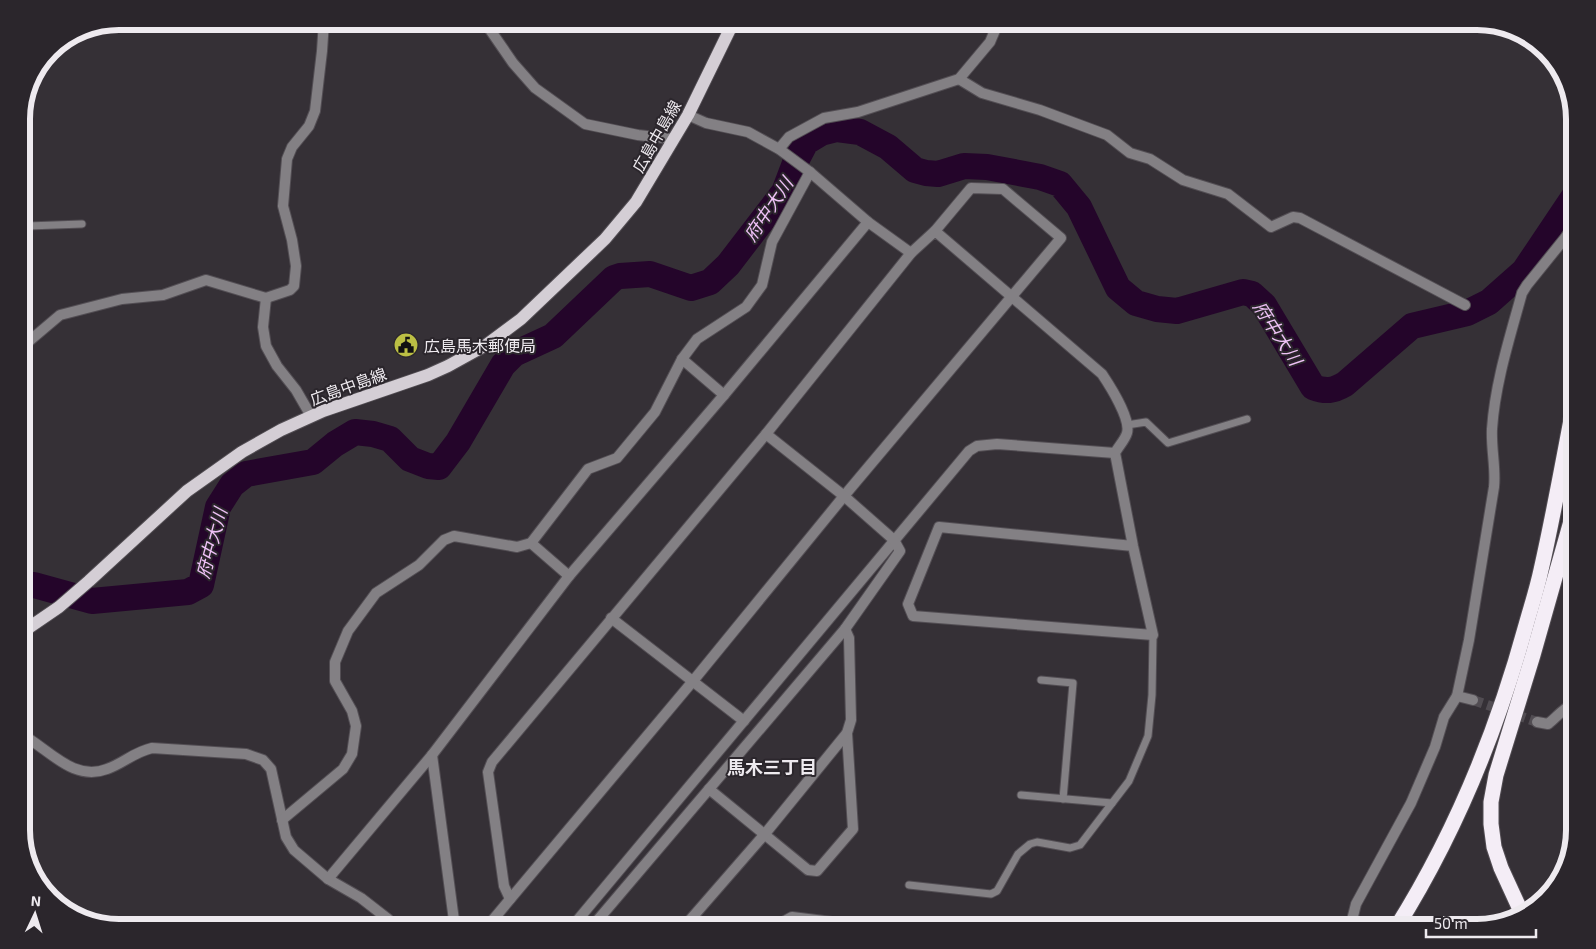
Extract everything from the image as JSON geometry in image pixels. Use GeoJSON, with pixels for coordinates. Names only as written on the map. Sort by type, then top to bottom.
{"type":"FeatureCollection","features":[{"type":"Feature","properties":{"kind":"highway"},"geometry":{"type":"LineString","coordinates":[[1402,919],[1447,838],[1493,732],[1519,652],[1541,571],[1566,444]]}},
{"type":"Feature","properties":{"kind":"highway"},"geometry":{"type":"LineString","coordinates":[[1519,908],[1500,868],[1494,847],[1491,802],[1496,775],[1533,656],[1566,539]]}},
{"type":"Feature","properties":{"kind":"main road","name":"広島中島線"},"geometry":{"type":"LineString","coordinates":[[30,627],[59,607],[170,506],[223,464],[262,441],[312,416],[448,366],[468,356],[504,332],[538,304],[616,228],[636,202],[688,116],[730,30]]}},
{"type":"Feature","properties":{"kind":"street"},"geometry":{"type":"LineString","coordinates":[[30,341],[60,315],[122,299],[163,295],[206,280],[266,298],[290,290],[294,286],[296,266],[284,206],[287,159],[292,147],[309,126],[314,111],[323,30]]}},
{"type":"Feature","properties":{"kind":"street"},"geometry":{"type":"LineString","coordinates":[[490,30],[513,63],[535,88],[585,124],[638,136],[673,139]]}},
{"type":"Feature","properties":{"kind":"street"},"geometry":{"type":"LineString","coordinates":[[779,149],[789,138],[824,118],[858,112],[959,80],[990,42],[995,30]]}},
{"type":"Feature","properties":{"kind":"street"},"geometry":{"type":"LineString","coordinates":[[959,80],[982,93],[1040,110],[1107,135],[1130,153],[1150,159],[1183,180],[1228,194],[1271,227],[1293,217],[1300,218],[1465,304]]}},
{"type":"Feature","properties":{"kind":"street"},"geometry":{"type":"LineString","coordinates":[[688,116],[706,123],[748,132],[779,149],[807,170],[868,222],[911,253]]}},
{"type":"Feature","properties":{"kind":"street"},"geometry":{"type":"LineString","coordinates":[[282,820],[343,769],[352,754],[356,726],[352,710],[335,681],[334,662],[348,631],[376,593],[419,565],[444,540],[454,536],[517,547],[531,544],[588,469],[617,458],[655,412],[682,359],[697,339],[746,307],[762,284],[772,242],[807,170]]}},
{"type":"Feature","properties":{"kind":"street"},"geometry":{"type":"LineString","coordinates":[[493,919],[1061,238],[1003,190],[971,188],[935,231],[911,253],[766,434],[492,762],[488,772],[504,886],[510,898]]}},
{"type":"Feature","properties":{"kind":"street"},"geometry":{"type":"LineString","coordinates":[[328,879],[432,755],[569,576],[724,395],[868,222]]}},
{"type":"Feature","properties":{"kind":"street"},"geometry":{"type":"LineString","coordinates":[[935,231],[1102,374],[1116,395],[1127,425],[1127,433],[1115,454],[1153,635],[913,616],[908,604],[939,527],[1133,546]]}},
{"type":"Feature","properties":{"kind":"street"},"geometry":{"type":"LineString","coordinates":[[1352,919],[1356,904],[1411,803],[1435,747],[1444,718],[1457,696],[1469,640],[1494,487],[1495,470],[1492,430],[1502,366],[1522,293],[1527,284],[1566,236]]}},
{"type":"Feature","properties":{"kind":"street"},"geometry":{"type":"LineString","coordinates":[[266,298],[263,328],[266,346],[277,366],[296,390],[312,416]]}},
{"type":"Feature","properties":{"kind":"street"},"geometry":{"type":"LineString","coordinates":[[682,359],[724,395]]}},
{"type":"Feature","properties":{"kind":"street"},"geometry":{"type":"LineString","coordinates":[[599,919],[845,629],[900,551],[894,540],[844,496],[766,434]]}},
{"type":"Feature","properties":{"kind":"street"},"geometry":{"type":"LineString","coordinates":[[579,919],[969,451],[978,446],[997,444],[1115,454]]}},
{"type":"Feature","properties":{"kind":"street"},"geometry":{"type":"LineString","coordinates":[[531,544],[569,576]]}},
{"type":"Feature","properties":{"kind":"street"},"geometry":{"type":"LineString","coordinates":[[611,618],[744,721]]}},
{"type":"Feature","properties":{"kind":"street"},"geometry":{"type":"LineString","coordinates":[[710,789],[808,870],[817,871],[853,830],[847,733],[850,720],[849,638],[845,629]]}},
{"type":"Feature","properties":{"kind":"street"},"geometry":{"type":"LineString","coordinates":[[1457,696],[1473,700]]}},
{"type":"Feature","properties":{"kind":"street"},"geometry":{"type":"LineString","coordinates":[[1537,722],[1548,724],[1566,708]]}},
{"type":"Feature","properties":{"kind":"street"},"geometry":{"type":"LineString","coordinates":[[691,919],[847,733]]}},
{"type":"Feature","properties":{"kind":"street"},"geometry":{"type":"LineString","coordinates":[[30,740],[74,770],[88,773],[107,770],[140,750],[152,748],[246,754],[263,760],[271,769],[286,837],[294,850],[328,879],[361,898],[388,919]]}},
{"type":"Feature","properties":{"kind":"street"},"geometry":{"type":"LineString","coordinates":[[432,755],[455,919]]}},
{"type":"Feature","properties":{"kind":"street"},"geometry":{"type":"LineString","coordinates":[[788,919],[792,917],[808,919]]}},
{"type":"Feature","properties":{"kind":"lane"},"geometry":{"type":"LineString","coordinates":[[30,226],[82,224]]}},
{"type":"Feature","properties":{"kind":"lane"},"geometry":{"type":"LineString","coordinates":[[1127,425],[1146,422],[1168,443],[1247,419]]}},
{"type":"Feature","properties":{"kind":"lane"},"geometry":{"type":"LineString","coordinates":[[908,885],[991,894],[997,891],[1018,854],[1030,844],[1037,842],[1070,848],[1080,845],[1130,781],[1148,736],[1152,695],[1153,635]]}},
{"type":"Feature","properties":{"kind":"lane"},"geometry":{"type":"LineString","coordinates":[[1041,680],[1073,683],[1063,798]]}},
{"type":"Feature","properties":{"kind":"lane"},"geometry":{"type":"LineString","coordinates":[[1021,795],[1112,803]]}},
{"type":"Feature","properties":{"kind":"waterway","name":"府中大川"},"geometry":{"type":"LineString","coordinates":[[30,585],[92,601],[188,592],[201,585],[218,507],[232,485],[246,474],[313,462],[335,444],[355,432],[373,434],[390,439],[410,459],[428,466],[439,467],[458,442],[503,365],[514,354],[553,336],[614,278],[650,274],[691,288],[710,282],[728,265],[784,192],[795,163],[806,142],[821,133],[837,129],[860,132],[888,147],[915,170],[926,173],[938,174],[964,166],[987,167],[1040,177],[1060,184],[1079,207],[1118,288],[1136,303],[1157,309],[1177,311],[1243,292],[1252,294],[1264,305],[1313,387],[1322,390],[1337,388],[1345,384],[1412,326],[1467,313],[1489,302],[1524,271],[1566,208]]}},
{"type":"Feature","properties":{"kind":"tunnel"},"geometry":{"type":"LineString","coordinates":[[1473,700],[1537,722]]}},
{"type":"Feature","properties":{"kind":"place","name":"広島馬木郵便局"},"geometry":{"type":"Point","coordinates":[406,345]}},
{"type":"Feature","properties":{"kind":"district","name":"馬木三丁目"},"geometry":{"type":"Point","coordinates":[772,767]}}]}
